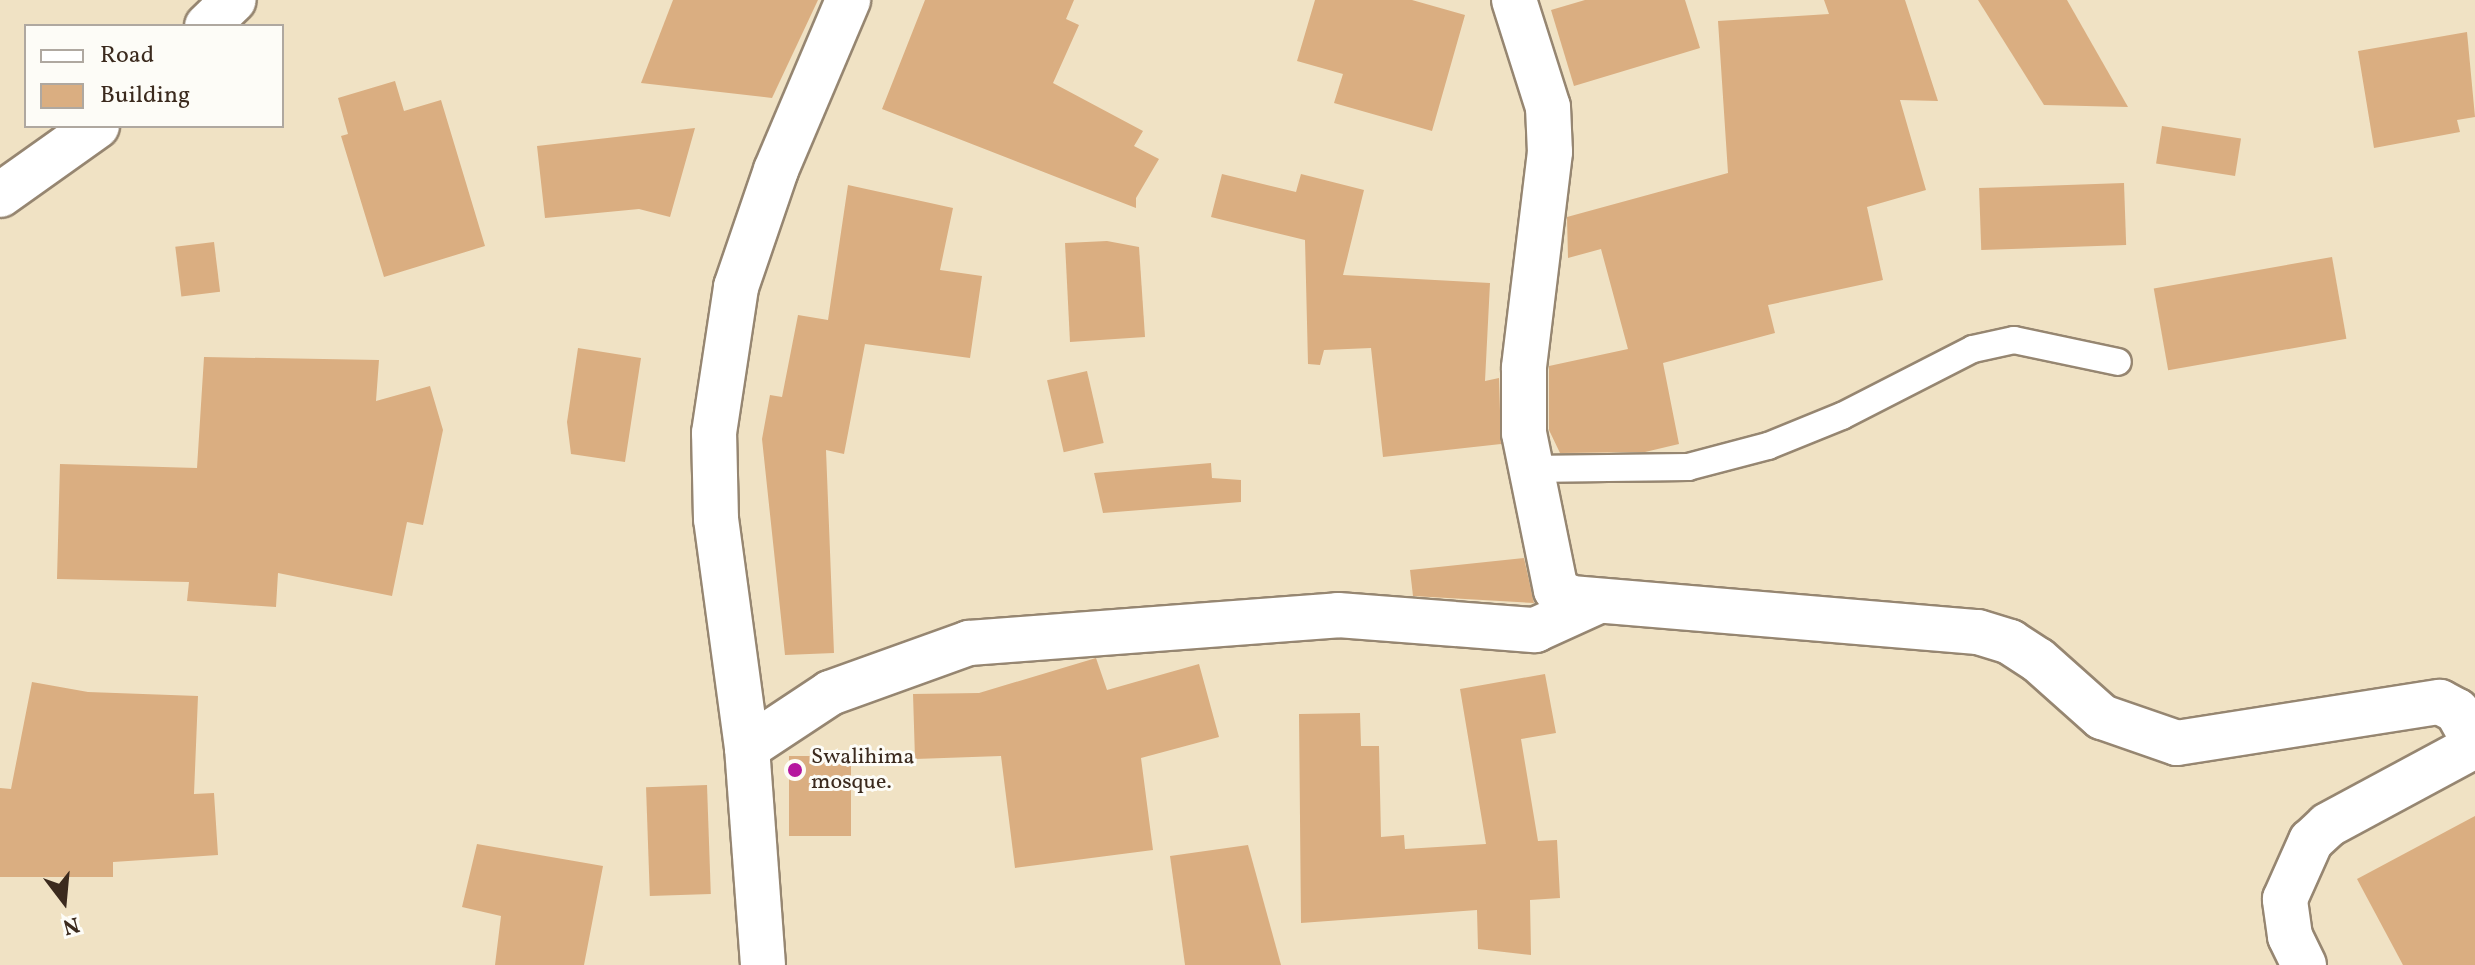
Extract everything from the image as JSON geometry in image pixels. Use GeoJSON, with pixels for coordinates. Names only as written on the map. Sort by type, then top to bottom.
{"type":"FeatureCollection","features":[{"type":"Feature","properties":{"kind":"street"},"geometry":{"type":"LineString","coordinates":[[209,24],[234,0]]}},
{"type":"Feature","properties":{"kind":"street"},"geometry":{"type":"LineString","coordinates":[[763,965],[747,748],[716,519],[714,433],[736,287],[776,170],[848,0]]}},
{"type":"Feature","properties":{"kind":"street"},"geometry":{"type":"LineString","coordinates":[[1514,0],[1548,107],[1550,152],[1524,368],[1529,469],[1556,590],[1599,601],[1978,632],[2010,642],[2038,660],[2102,717],[2177,743],[2431,702],[2457,711],[2475,744],[2328,825],[2311,841],[2285,899],[2290,936],[2304,965]]}},
{"type":"Feature","properties":{"kind":"street"},"geometry":{"type":"LineString","coordinates":[[0,195],[94,128]]}},
{"type":"Feature","properties":{"kind":"street"},"geometry":{"type":"LineString","coordinates":[[747,748],[830,693],[969,643],[1338,615],[1535,630],[1599,601]]}},
{"type":"Feature","properties":{"kind":"lane"},"geometry":{"type":"LineString","coordinates":[[1529,469],[1688,467],[1768,446],[1842,416],[1973,349],[2014,340],[2118,362]]}},
{"type":"Feature","properties":{"kind":"building"},"geometry":{"type":"Polygon","coordinates":[[[673,0],[818,0],[772,98],[641,83],[673,0]]]}},
{"type":"Feature","properties":{"kind":"building"},"geometry":{"type":"Polygon","coordinates":[[[925,0],[1074,0],[1066,19],[1079,25],[1053,83],[1143,131],[1134,146],[1159,159],[1136,198],[1136,208],[882,109],[925,0]]]}},
{"type":"Feature","properties":{"kind":"building"},"geometry":{"type":"Polygon","coordinates":[[[1315,0],[1412,0],[1465,15],[1432,131],[1334,103],[1343,74],[1297,61],[1315,0]]]}},
{"type":"Feature","properties":{"kind":"building"},"geometry":{"type":"Polygon","coordinates":[[[1585,0],[1685,0],[1700,48],[1574,86],[1551,10],[1585,0]]]}},
{"type":"Feature","properties":{"kind":"building"},"geometry":{"type":"Polygon","coordinates":[[[1824,0],[1905,0],[1938,101],[1900,100],[1926,190],[1867,207],[1883,280],[1768,305],[1775,333],[1663,363],[1679,444],[1645,452],[1560,453],[1549,430],[1549,366],[1628,349],[1601,249],[1568,258],[1567,217],[1728,173],[1718,21],[1829,14],[1824,0]]]}},
{"type":"Feature","properties":{"kind":"building"},"geometry":{"type":"Polygon","coordinates":[[[1978,0],[2067,0],[2128,107],[2044,105],[1978,0]]]}},
{"type":"Feature","properties":{"kind":"building"},"geometry":{"type":"Polygon","coordinates":[[[2467,32],[2475,117],[2457,120],[2460,132],[2374,148],[2358,51],[2467,32]]]}},
{"type":"Feature","properties":{"kind":"building"},"geometry":{"type":"Polygon","coordinates":[[[395,81],[404,111],[441,100],[485,246],[384,277],[341,136],[348,134],[338,98],[395,81]]]}},
{"type":"Feature","properties":{"kind":"building"},"geometry":{"type":"Polygon","coordinates":[[[2162,126],[2241,139],[2235,176],[2156,164],[2162,126]]]}},
{"type":"Feature","properties":{"kind":"building"},"geometry":{"type":"Polygon","coordinates":[[[695,128],[670,217],[639,209],[545,218],[537,146],[695,128]]]}},
{"type":"Feature","properties":{"kind":"building"},"geometry":{"type":"Polygon","coordinates":[[[1222,174],[1296,192],[1301,174],[1364,190],[1343,275],[1490,283],[1485,381],[1499,378],[1501,444],[1383,457],[1371,348],[1324,350],[1320,365],[1308,364],[1305,240],[1211,217],[1222,174]]]}},
{"type":"Feature","properties":{"kind":"building"},"geometry":{"type":"Polygon","coordinates":[[[2124,183],[2126,245],[1981,250],[1979,188],[2124,183]]]}},
{"type":"Feature","properties":{"kind":"building"},"geometry":{"type":"Polygon","coordinates":[[[848,185],[953,208],[940,270],[982,276],[970,358],[865,344],[844,454],[826,450],[834,653],[785,655],[762,439],[770,395],[782,397],[798,315],[828,320],[848,185]]]}},
{"type":"Feature","properties":{"kind":"building"},"geometry":{"type":"Polygon","coordinates":[[[1107,241],[1139,247],[1145,337],[1070,342],[1065,243],[1107,241]]]}},
{"type":"Feature","properties":{"kind":"building"},"geometry":{"type":"Polygon","coordinates":[[[214,242],[220,292],[181,296],[175,247],[214,242]]]}},
{"type":"Feature","properties":{"kind":"building"},"geometry":{"type":"Polygon","coordinates":[[[2332,257],[2346,339],[2168,370],[2154,288],[2332,257]]]}},
{"type":"Feature","properties":{"kind":"building"},"geometry":{"type":"Polygon","coordinates":[[[578,348],[641,358],[625,462],[571,454],[567,422],[578,348]]]}},
{"type":"Feature","properties":{"kind":"building"},"geometry":{"type":"Polygon","coordinates":[[[204,357],[379,360],[376,401],[430,386],[443,430],[423,525],[407,522],[392,596],[278,573],[276,607],[187,601],[189,582],[57,579],[60,464],[197,468],[204,357]]]}},
{"type":"Feature","properties":{"kind":"building"},"geometry":{"type":"Polygon","coordinates":[[[1087,371],[1104,443],[1064,452],[1047,380],[1087,371]]]}},
{"type":"Feature","properties":{"kind":"building"},"geometry":{"type":"Polygon","coordinates":[[[1211,463],[1212,478],[1241,480],[1241,502],[1103,513],[1094,473],[1211,463]]]}},
{"type":"Feature","properties":{"kind":"building"},"geometry":{"type":"Polygon","coordinates":[[[1524,558],[1534,603],[1413,596],[1410,570],[1524,558]]]}},
{"type":"Feature","properties":{"kind":"building"},"geometry":{"type":"Polygon","coordinates":[[[1096,658],[1107,690],[1199,664],[1219,737],[1141,758],[1153,850],[1015,868],[1001,756],[915,759],[913,694],[979,693],[1096,658]]]}},
{"type":"Feature","properties":{"kind":"building"},"geometry":{"type":"Polygon","coordinates":[[[1545,674],[1556,733],[1521,739],[1538,841],[1557,840],[1560,898],[1530,900],[1531,955],[1478,949],[1477,910],[1301,923],[1299,714],[1360,713],[1361,746],[1379,746],[1381,837],[1404,835],[1405,849],[1486,844],[1460,689],[1545,674]]]}},
{"type":"Feature","properties":{"kind":"building"},"geometry":{"type":"Polygon","coordinates":[[[32,682],[88,692],[198,696],[194,794],[214,793],[218,855],[113,862],[113,877],[0,877],[0,788],[11,789],[32,682]]]}},
{"type":"Feature","properties":{"kind":"building"},"geometry":{"type":"Polygon","coordinates":[[[789,756],[851,756],[851,836],[789,836],[789,756]]]}},
{"type":"Feature","properties":{"kind":"building"},"geometry":{"type":"Polygon","coordinates":[[[707,785],[711,894],[650,896],[646,787],[707,785]]]}},
{"type":"Feature","properties":{"kind":"building"},"geometry":{"type":"Polygon","coordinates":[[[2475,816],[2475,965],[2403,965],[2357,879],[2475,816]]]}},
{"type":"Feature","properties":{"kind":"building"},"geometry":{"type":"Polygon","coordinates":[[[477,844],[603,866],[584,965],[495,965],[501,916],[462,907],[477,844]]]}},
{"type":"Feature","properties":{"kind":"building"},"geometry":{"type":"Polygon","coordinates":[[[1248,845],[1281,965],[1185,965],[1170,856],[1248,845]]]}},
{"type":"Feature","properties":{"kind":"place","name":"Swalihima mosque."},"geometry":{"type":"Point","coordinates":[795,770]}}]}
